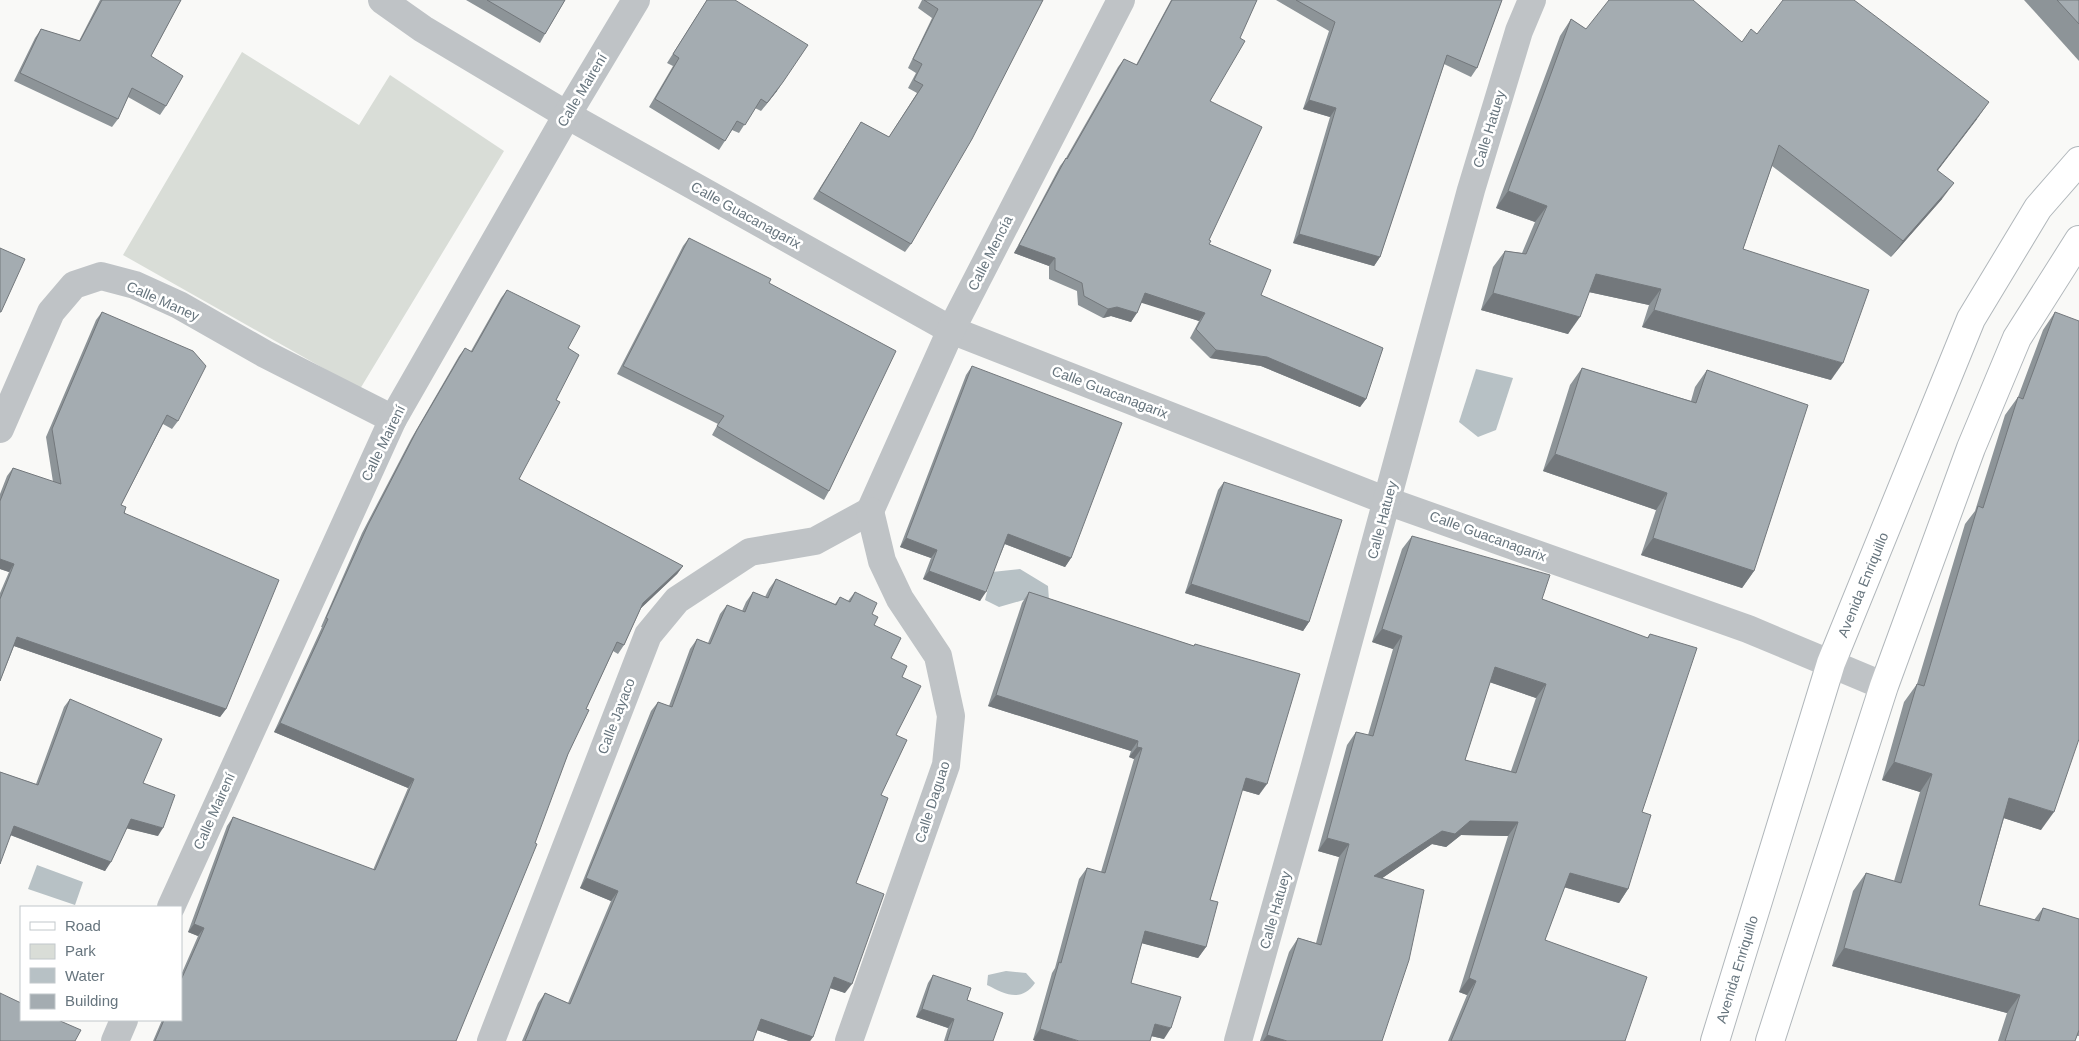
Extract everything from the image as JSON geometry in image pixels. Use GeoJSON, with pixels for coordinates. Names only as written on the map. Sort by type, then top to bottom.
{"type":"FeatureCollection","features":[{"type":"Feature","properties":{"kind":"main road","name":"Avenida Enriquillo"},"geometry":{"type":"LineString","coordinates":[[1715,1041],[1831,663],[1971,319],[2038,208],[2079,161]]}},
{"type":"Feature","properties":{"kind":"main road"},"geometry":{"type":"LineString","coordinates":[[1770,1041],[1884,686],[1972,448],[2017,338],[2079,240]]}},
{"type":"Feature","properties":{"kind":"street","name":"Calle Guacanagarix"},"geometry":{"type":"LineString","coordinates":[[382,0],[423,29],[566,115],[951,330],[1387,500],[1748,629],[1884,686]]}},
{"type":"Feature","properties":{"kind":"street","name":"Calle Mairení"},"geometry":{"type":"LineString","coordinates":[[171,906],[393,419],[566,115],[636,0]]}},
{"type":"Feature","properties":{"kind":"street","name":"Calle Mencía"},"geometry":{"type":"LineString","coordinates":[[870,511],[951,330],[1121,0]]}},
{"type":"Feature","properties":{"kind":"street","name":"Calle Hatuey"},"geometry":{"type":"LineString","coordinates":[[1238,1041],[1471,190],[1519,31],[1532,0]]}},
{"type":"Feature","properties":{"kind":"street","name":"Calle Maney"},"geometry":{"type":"LineString","coordinates":[[0,429],[51,312],[74,285],[101,276],[135,285],[179,305],[265,354],[393,419]]}},
{"type":"Feature","properties":{"kind":"street","name":"Calle Jayaco"},"geometry":{"type":"LineString","coordinates":[[491,1041],[648,635],[677,600],[750,552],[815,541],[870,511]]}},
{"type":"Feature","properties":{"kind":"street","name":"Calle Daguao"},"geometry":{"type":"LineString","coordinates":[[849,1041],[946,765],[951,716],[938,656],[900,599],[882,561],[870,511]]}},
{"type":"Feature","properties":{"kind":"street"},"geometry":{"type":"LineString","coordinates":[[115,1041],[124,1021]]}},
{"type":"Feature","properties":{"kind":"green space"},"geometry":{"type":"Polygon","coordinates":[[[242,52],[359,125],[390,75],[504,151],[360,389],[123,255],[242,52]]]}},
{"type":"Feature","properties":{"kind":"water"},"geometry":{"type":"Polygon","coordinates":[[[1476,369],[1513,378],[1496,430],[1478,437],[1459,422],[1476,369]]]}},
{"type":"Feature","properties":{"kind":"water"},"geometry":{"type":"Polygon","coordinates":[[[1020,569],[1048,586],[1049,600],[1027,599],[999,607],[985,600],[992,572],[1020,569]]]}},
{"type":"Feature","properties":{"kind":"water"},"geometry":{"type":"Polygon","coordinates":[[[37,865],[83,882],[75,905],[28,889],[37,865]]]}},
{"type":"Feature","properties":{"kind":"water"},"geometry":{"type":"Polygon","coordinates":[[[1006,971],[1026,973],[1035,983],[1030,989],[1018,995],[1006,994],[987,985],[988,975],[1006,971]]]}},
{"type":"Feature","properties":{"kind":"building"},"geometry":{"type":"Polygon","coordinates":[[[102,0],[181,0],[151,56],[183,76],[166,106],[132,88],[118,119],[20,73],[41,29],[80,41],[102,0]]]}},
{"type":"Feature","properties":{"kind":"building"},"geometry":{"type":"Polygon","coordinates":[[[487,0],[565,0],[545,34],[487,0]]]}},
{"type":"Feature","properties":{"kind":"building"},"geometry":{"type":"Polygon","coordinates":[[[707,0],[735,0],[808,45],[767,103],[761,99],[745,125],[737,121],[725,141],[655,99],[679,58],[673,54],[707,0]]]}},
{"type":"Feature","properties":{"kind":"building"},"geometry":{"type":"Polygon","coordinates":[[[924,0],[1043,0],[972,139],[911,244],[819,191],[861,122],[889,137],[923,85],[914,80],[922,64],[913,59],[938,9],[924,0]]]}},
{"type":"Feature","properties":{"kind":"building"},"geometry":{"type":"Polygon","coordinates":[[[1172,0],[1257,0],[1240,38],[1245,41],[1210,101],[1262,127],[1209,240],[1211,241],[1209,244],[1271,270],[1261,295],[1383,348],[1366,399],[1267,357],[1216,350],[1196,329],[1205,313],[1145,293],[1137,313],[1117,307],[1108,309],[1084,296],[1082,283],[1055,270],[1055,258],[1019,245],[1066,158],[1124,59],[1137,65],[1172,0]]]}},
{"type":"Feature","properties":{"kind":"building"},"geometry":{"type":"Polygon","coordinates":[[[1296,0],[1502,0],[1477,68],[1447,55],[1380,257],[1299,234],[1336,108],[1309,100],[1335,22],[1296,0]]]}},
{"type":"Feature","properties":{"kind":"building"},"geometry":{"type":"Polygon","coordinates":[[[1609,0],[1693,0],[1742,42],[1751,29],[1757,34],[1783,0],[1854,0],[1989,102],[1937,170],[1954,183],[1903,241],[1779,145],[1743,249],[1869,290],[1843,363],[1654,310],[1661,289],[1596,274],[1580,317],[1493,293],[1505,251],[1526,254],[1547,206],[1508,191],[1571,19],[1586,29],[1609,0]]]}},
{"type":"Feature","properties":{"kind":"building"},"geometry":{"type":"Polygon","coordinates":[[[2057,0],[2079,0],[2079,24],[2057,0]]]}},
{"type":"Feature","properties":{"kind":"building"},"geometry":{"type":"Polygon","coordinates":[[[689,238],[771,279],[769,283],[896,351],[829,491],[717,426],[724,416],[623,366],[689,238]]]}},
{"type":"Feature","properties":{"kind":"building"},"geometry":{"type":"Polygon","coordinates":[[[0,248],[25,259],[1,312],[0,312],[0,248]]]}},
{"type":"Feature","properties":{"kind":"building"},"geometry":{"type":"Polygon","coordinates":[[[507,290],[580,326],[568,348],[579,355],[556,400],[560,402],[519,479],[683,566],[643,603],[624,645],[617,642],[586,709],[589,710],[568,754],[535,843],[537,844],[456,1041],[155,1041],[164,1021],[182,1021],[182,978],[204,928],[194,924],[233,817],[375,870],[414,779],[280,723],[328,619],[326,618],[368,525],[417,430],[465,348],[472,352],[507,290]]]}},
{"type":"Feature","properties":{"kind":"building"},"geometry":{"type":"Polygon","coordinates":[[[102,312],[193,351],[206,366],[178,421],[167,415],[121,505],[126,507],[124,513],[279,580],[226,709],[17,637],[0,681],[0,599],[14,564],[0,559],[0,501],[13,468],[61,484],[52,429],[102,312]]]}},
{"type":"Feature","properties":{"kind":"building"},"geometry":{"type":"Polygon","coordinates":[[[2055,312],[2079,321],[2079,739],[2054,812],[2009,798],[1979,905],[2039,921],[2043,908],[2079,919],[2079,1030],[2075,1041],[2005,1041],[2020,995],[1844,948],[1866,873],[1901,883],[1932,774],[1894,762],[1917,684],[1924,686],[1978,506],[1983,508],[2018,397],[2023,399],[2055,312]]]}},
{"type":"Feature","properties":{"kind":"building"},"geometry":{"type":"Polygon","coordinates":[[[972,366],[1122,423],[1071,558],[1008,534],[986,592],[929,571],[937,550],[906,538],[972,366]]]}},
{"type":"Feature","properties":{"kind":"building"},"geometry":{"type":"Polygon","coordinates":[[[1582,368],[1696,403],[1707,370],[1808,405],[1754,571],[1653,538],[1667,493],[1555,454],[1582,368]]]}},
{"type":"Feature","properties":{"kind":"building"},"geometry":{"type":"Polygon","coordinates":[[[1224,482],[1342,520],[1309,622],[1191,584],[1224,482]]]}},
{"type":"Feature","properties":{"kind":"building"},"geometry":{"type":"Polygon","coordinates":[[[1412,536],[1550,575],[1542,599],[1648,638],[1650,634],[1697,648],[1642,812],[1651,815],[1628,889],[1570,873],[1545,940],[1647,977],[1625,1041],[1451,1041],[1476,981],[1469,978],[1518,822],[1470,821],[1455,834],[1442,831],[1374,876],[1424,890],[1409,960],[1382,1041],[1287,1041],[1267,1035],[1298,938],[1321,945],[1349,844],[1327,838],[1356,732],[1373,736],[1402,636],[1382,629],[1412,536]],[[1495,667],[1465,760],[1516,773],[1546,684],[1495,667]]]}},
{"type":"Feature","properties":{"kind":"building"},"geometry":{"type":"Polygon","coordinates":[[[776,579],[836,605],[840,597],[850,602],[855,592],[877,603],[872,614],[878,617],[874,625],[901,638],[891,658],[907,666],[902,677],[921,686],[896,735],[907,740],[881,795],[888,798],[856,883],[884,894],[852,984],[834,977],[813,1037],[761,1019],[753,1041],[525,1041],[545,993],[570,1004],[618,891],[586,878],[658,702],[672,707],[697,639],[710,644],[727,605],[745,612],[753,592],[768,598],[776,579]]]}},
{"type":"Feature","properties":{"kind":"building"},"geometry":{"type":"Polygon","coordinates":[[[1029,592],[1194,646],[1195,644],[1300,674],[1267,784],[1246,778],[1210,900],[1218,902],[1206,947],[1145,931],[1131,983],[1181,997],[1171,1028],[1155,1024],[1150,1041],[1079,1041],[1040,1029],[1059,962],[1061,963],[1087,868],[1105,873],[1142,748],[1137,747],[1138,741],[996,695],[1029,592]]]}},
{"type":"Feature","properties":{"kind":"building"},"geometry":{"type":"Polygon","coordinates":[[[70,699],[162,739],[143,783],[175,795],[163,828],[131,819],[111,862],[14,826],[0,864],[0,772],[38,785],[70,699]]]}},
{"type":"Feature","properties":{"kind":"building"},"geometry":{"type":"Polygon","coordinates":[[[933,975],[971,988],[967,1000],[1003,1013],[993,1041],[947,1041],[954,1019],[922,1009],[933,975]]]}},
{"type":"Feature","properties":{"kind":"building"},"geometry":{"type":"Polygon","coordinates":[[[0,993],[20,1003],[20,1021],[60,1021],[81,1030],[75,1041],[0,1041],[0,993]]]}}]}
